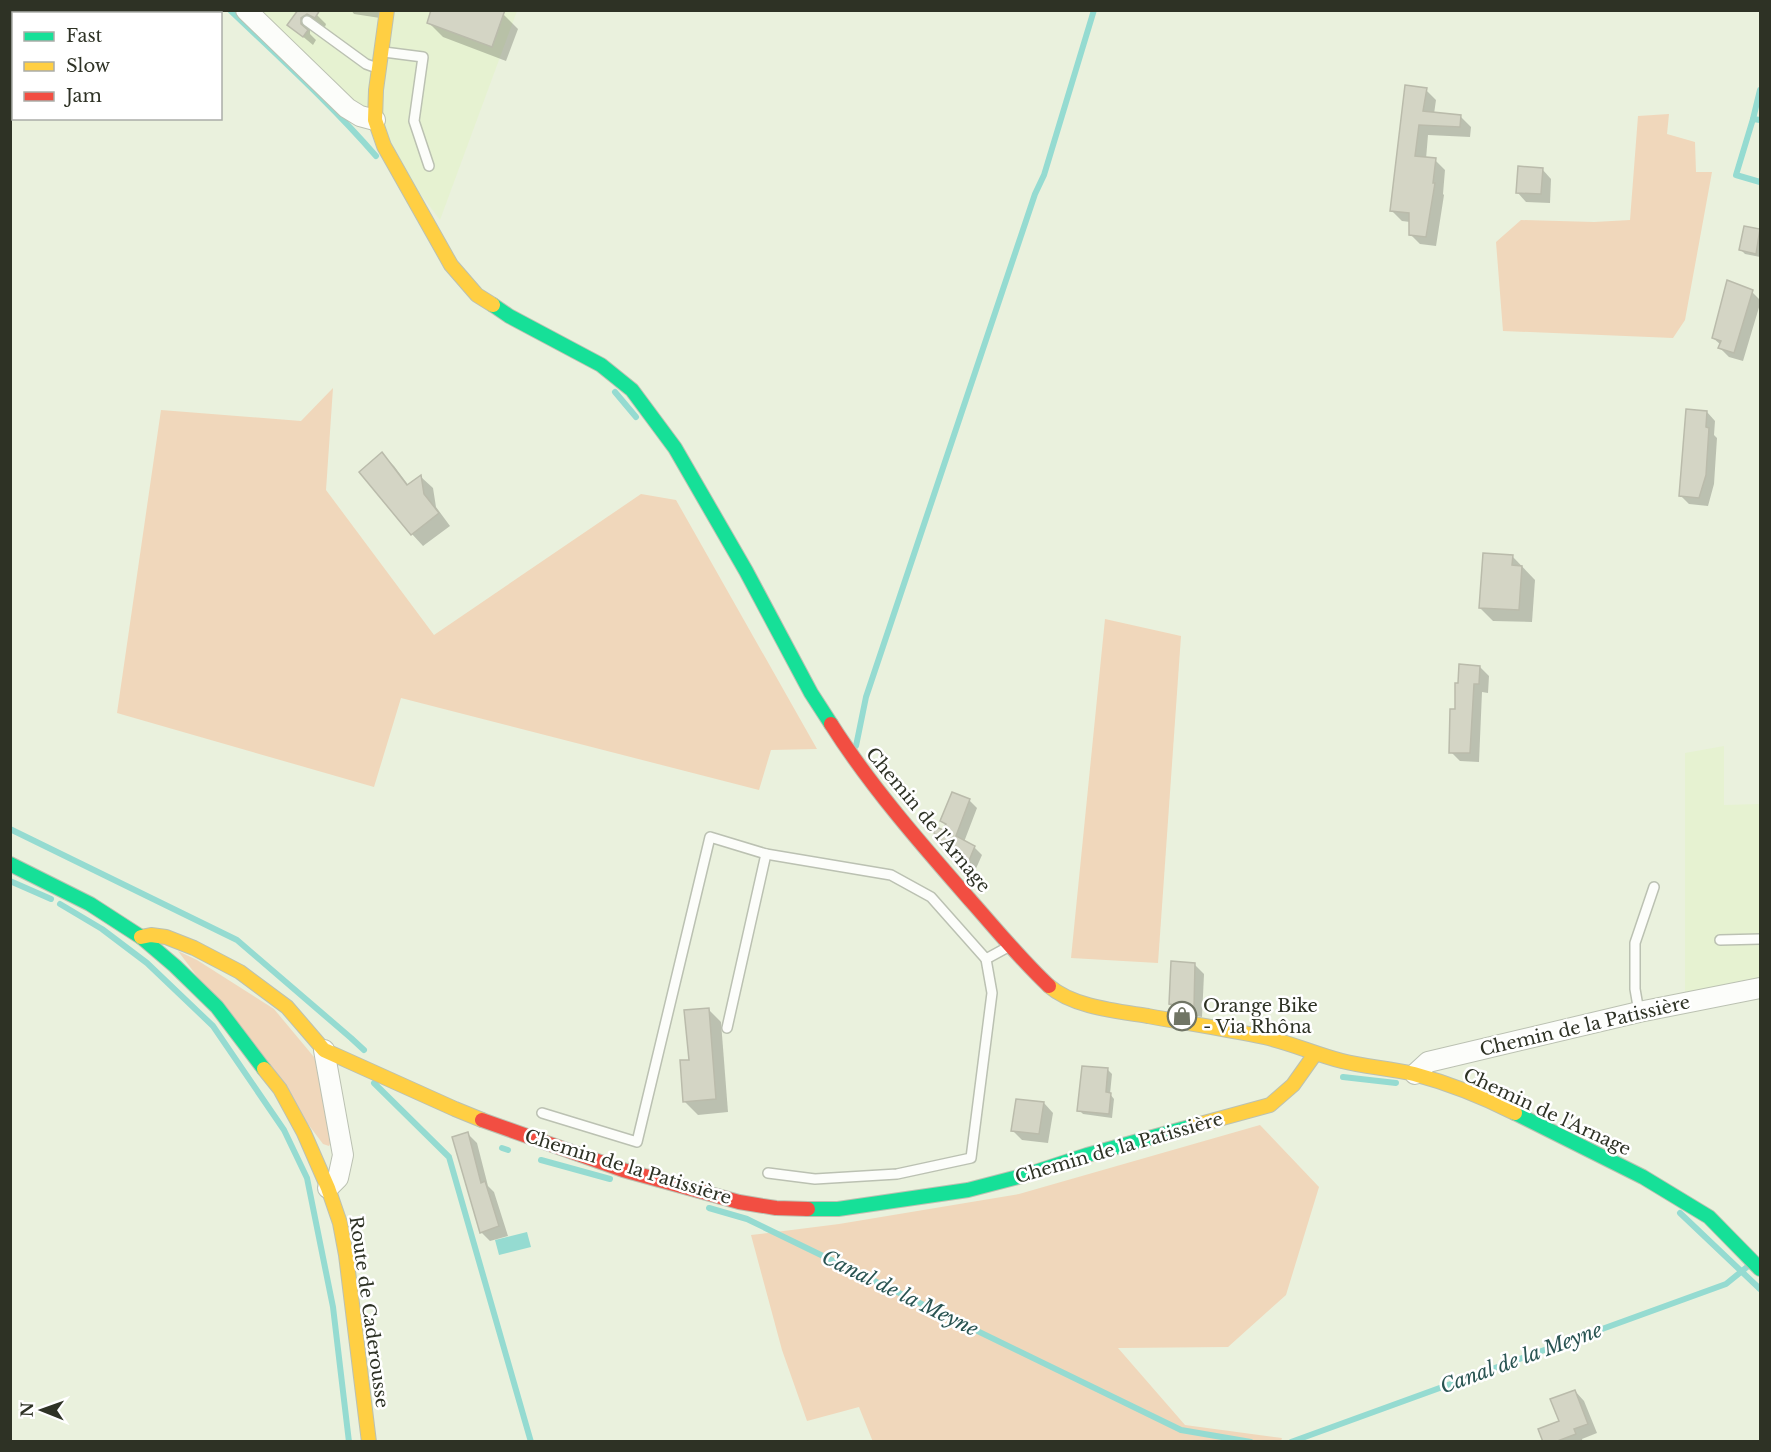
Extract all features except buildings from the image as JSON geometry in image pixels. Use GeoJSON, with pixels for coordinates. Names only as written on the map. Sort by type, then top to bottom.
{"type":"FeatureCollection","features":[{"type":"Feature","properties":{"kind":"street"},"geometry":{"type":"LineString","coordinates":[[246,10],[347,108],[360,116],[375,120],[387,10]]}},
{"type":"Feature","properties":{"kind":"street","name":"Chemin de l'Arnage"},"geometry":{"type":"LineString","coordinates":[[375,120],[384,146],[427,225],[451,265],[477,295],[509,316],[601,365],[632,390],[675,448],[746,571],[811,693],[843,743],[874,785],[952,879],[1011,946],[1055,991],[1082,1003],[1264,1037],[1294,1045],[1315,1054],[1415,1074],[1454,1087],[1509,1110],[1643,1177],[1709,1217],[1761,1269]]}},
{"type":"Feature","properties":{"kind":"street","name":"Route de Caderousse"},"geometry":{"type":"LineString","coordinates":[[10,864],[90,904],[141,937],[217,1007],[280,1089],[304,1133],[328,1188],[340,1223],[369,1442]]}},
{"type":"Feature","properties":{"kind":"street","name":"Chemin de la Patissière"},"geometry":{"type":"LineString","coordinates":[[141,937],[151,935],[166,938],[194,948],[240,972],[288,1007],[324,1050],[455,1109],[623,1170],[739,1202],[776,1208],[838,1209],[899,1201],[968,1190],[1026,1175],[1087,1155],[1270,1105],[1293,1085],[1315,1054]]}},
{"type":"Feature","properties":{"kind":"street","name":"Chemin de la Patissière"},"geometry":{"type":"LineString","coordinates":[[1415,1074],[1428,1062],[1639,1012],[1761,988]]}},
{"type":"Feature","properties":{"kind":"street"},"geometry":{"type":"LineString","coordinates":[[324,1050],[343,1155],[338,1178],[328,1188]]}},
{"type":"Feature","properties":{"kind":"lane"},"geometry":{"type":"LineString","coordinates":[[307,21],[366,64],[379,69]]}},
{"type":"Feature","properties":{"kind":"lane"},"geometry":{"type":"LineString","coordinates":[[382,52],[423,57],[414,121],[429,166]]}},
{"type":"Feature","properties":{"kind":"lane"},"geometry":{"type":"LineString","coordinates":[[542,1113],[637,1142],[710,837],[766,854],[891,875],[931,897],[986,958],[992,993],[971,1158],[897,1174],[815,1179],[768,1173]]}},
{"type":"Feature","properties":{"kind":"lane"},"geometry":{"type":"LineString","coordinates":[[727,1028],[766,854]]}},
{"type":"Feature","properties":{"kind":"lane"},"geometry":{"type":"LineString","coordinates":[[1639,1012],[1635,989],[1635,943],[1654,887]]}},
{"type":"Feature","properties":{"kind":"lane"},"geometry":{"type":"LineString","coordinates":[[1720,940],[1761,939]]}},
{"type":"Feature","properties":{"kind":"lane"},"geometry":{"type":"LineString","coordinates":[[986,958],[1011,946]]}},
{"type":"Feature","properties":{"kind":"shaded area"},"geometry":{"type":"Polygon","coordinates":[[[259,11],[517,11],[440,220],[353,104],[259,11]]]}},
{"type":"Feature","properties":{"kind":"shaded area"},"geometry":{"type":"Polygon","coordinates":[[[1669,114],[1667,134],[1695,142],[1696,172],[1712,172],[1685,320],[1673,338],[1503,331],[1496,242],[1521,220],[1594,222],[1630,220],[1638,116],[1669,114]]]}},
{"type":"Feature","properties":{"kind":"shaded area"},"geometry":{"type":"Polygon","coordinates":[[[333,388],[326,490],[434,635],[641,494],[676,500],[817,749],[771,750],[759,790],[401,698],[374,787],[117,713],[161,410],[301,421],[333,388]]]}},
{"type":"Feature","properties":{"kind":"shaded area"},"geometry":{"type":"Polygon","coordinates":[[[1105,619],[1181,636],[1158,963],[1071,958],[1105,619]]]}},
{"type":"Feature","properties":{"kind":"shaded area"},"geometry":{"type":"Polygon","coordinates":[[[1724,746],[1724,805],[1760,804],[1760,981],[1685,992],[1685,753],[1724,746]]]}},
{"type":"Feature","properties":{"kind":"shaded area"},"geometry":{"type":"Polygon","coordinates":[[[178,951],[197,960],[274,1009],[314,1057],[319,1069],[331,1136],[329,1146],[323,1144],[178,951]]]}},
{"type":"Feature","properties":{"kind":"shaded area"},"geometry":{"type":"Polygon","coordinates":[[[1260,1125],[1319,1187],[1286,1295],[1228,1347],[1118,1348],[1185,1425],[1282,1438],[1281,1441],[873,1442],[859,1407],[807,1421],[782,1350],[751,1235],[839,1224],[1019,1194],[1260,1125]]]}},
{"type":"Feature","properties":{"kind":"water"},"geometry":{"type":"Polygon","coordinates":[[[527,1232],[531,1247],[499,1255],[495,1240],[527,1232]]]}},
{"type":"Feature","properties":{"kind":"waterway"},"geometry":{"type":"LineString","coordinates":[[230,10],[323,100],[376,156]]}},
{"type":"Feature","properties":{"kind":"waterway"},"geometry":{"type":"LineString","coordinates":[[856,746],[866,697],[1035,194],[1044,175],[1094,10]]}},
{"type":"Feature","properties":{"kind":"waterway"},"geometry":{"type":"LineString","coordinates":[[1753,119],[1760,90]]}},
{"type":"Feature","properties":{"kind":"waterway"},"geometry":{"type":"LineString","coordinates":[[1760,120],[1753,119],[1736,175],[1760,182]]}},
{"type":"Feature","properties":{"kind":"waterway"},"geometry":{"type":"LineString","coordinates":[[615,392],[636,417]]}},
{"type":"Feature","properties":{"kind":"waterway"},"geometry":{"type":"LineString","coordinates":[[10,829],[237,940],[364,1050]]}},
{"type":"Feature","properties":{"kind":"waterway"},"geometry":{"type":"LineString","coordinates":[[10,881],[51,899]]}},
{"type":"Feature","properties":{"kind":"waterway"},"geometry":{"type":"LineString","coordinates":[[60,904],[102,929],[147,963],[213,1026],[284,1130],[307,1178],[333,1307],[349,1442]]}},
{"type":"Feature","properties":{"kind":"waterway"},"geometry":{"type":"LineString","coordinates":[[1343,1077],[1396,1083]]}},
{"type":"Feature","properties":{"kind":"waterway"},"geometry":{"type":"LineString","coordinates":[[374,1083],[449,1157],[531,1442]]}},
{"type":"Feature","properties":{"kind":"waterway","name":"Canal de la Meyne"},"geometry":{"type":"LineString","coordinates":[[502,1148],[508,1150]]}},
{"type":"Feature","properties":{"kind":"waterway","name":"Canal de la Meyne"},"geometry":{"type":"LineString","coordinates":[[541,1160],[610,1179]]}},
{"type":"Feature","properties":{"kind":"waterway","name":"Canal de la Meyne"},"geometry":{"type":"LineString","coordinates":[[709,1208],[747,1219],[1181,1430],[1251,1442]]}},
{"type":"Feature","properties":{"kind":"waterway"},"geometry":{"type":"LineString","coordinates":[[1680,1213],[1760,1289]]}},
{"type":"Feature","properties":{"kind":"waterway","name":"Canal de la Meyne"},"geometry":{"type":"LineString","coordinates":[[1291,1442],[1726,1284],[1747,1267]]}},
{"type":"Feature","properties":{"kind":"traffic: fast"},"geometry":{"type":"LineString","coordinates":[[493,305],[509,316],[601,365],[632,390],[675,448],[746,571],[811,693],[831,724]]}},
{"type":"Feature","properties":{"kind":"traffic: fast"},"geometry":{"type":"LineString","coordinates":[[10,864],[90,904],[141,937],[217,1007],[264,1069]]}},
{"type":"Feature","properties":{"kind":"traffic: fast"},"geometry":{"type":"LineString","coordinates":[[1515,1113],[1643,1177],[1709,1217],[1760,1269]]}},
{"type":"Feature","properties":{"kind":"traffic: fast"},"geometry":{"type":"LineString","coordinates":[[808,1209],[838,1209],[968,1190],[1193,1126]]}},
{"type":"Feature","properties":{"kind":"traffic: slow"},"geometry":{"type":"LineString","coordinates":[[387,10],[376,90],[375,120],[384,146],[451,265],[477,295],[493,305]]}},
{"type":"Feature","properties":{"kind":"traffic: slow"},"geometry":{"type":"LineString","coordinates":[[141,937],[151,935],[166,937],[194,948],[240,972],[287,1007],[324,1050],[482,1120]]}},
{"type":"Feature","properties":{"kind":"traffic: slow"},"geometry":{"type":"LineString","coordinates":[[1049,986],[1070,999],[1096,1007],[1264,1037],[1342,1061],[1414,1074],[1465,1091],[1515,1113]]}},
{"type":"Feature","properties":{"kind":"traffic: slow"},"geometry":{"type":"LineString","coordinates":[[1193,1126],[1270,1105],[1293,1085],[1315,1054]]}},
{"type":"Feature","properties":{"kind":"traffic: slow"},"geometry":{"type":"LineString","coordinates":[[264,1069],[280,1089],[304,1133],[328,1188],[340,1223],[369,1442]]}},
{"type":"Feature","properties":{"kind":"traffic: jam"},"geometry":{"type":"LineString","coordinates":[[831,724],[880,793],[916,837],[1009,944],[1049,986]]}},
{"type":"Feature","properties":{"kind":"traffic: jam"},"geometry":{"type":"LineString","coordinates":[[482,1120],[623,1170],[739,1202],[776,1208],[808,1209]]}},
{"type":"Feature","properties":{"kind":"place","name":"Orange Bike - Via Rhôna"},"geometry":{"type":"Point","coordinates":[1182,1016]}}]}
